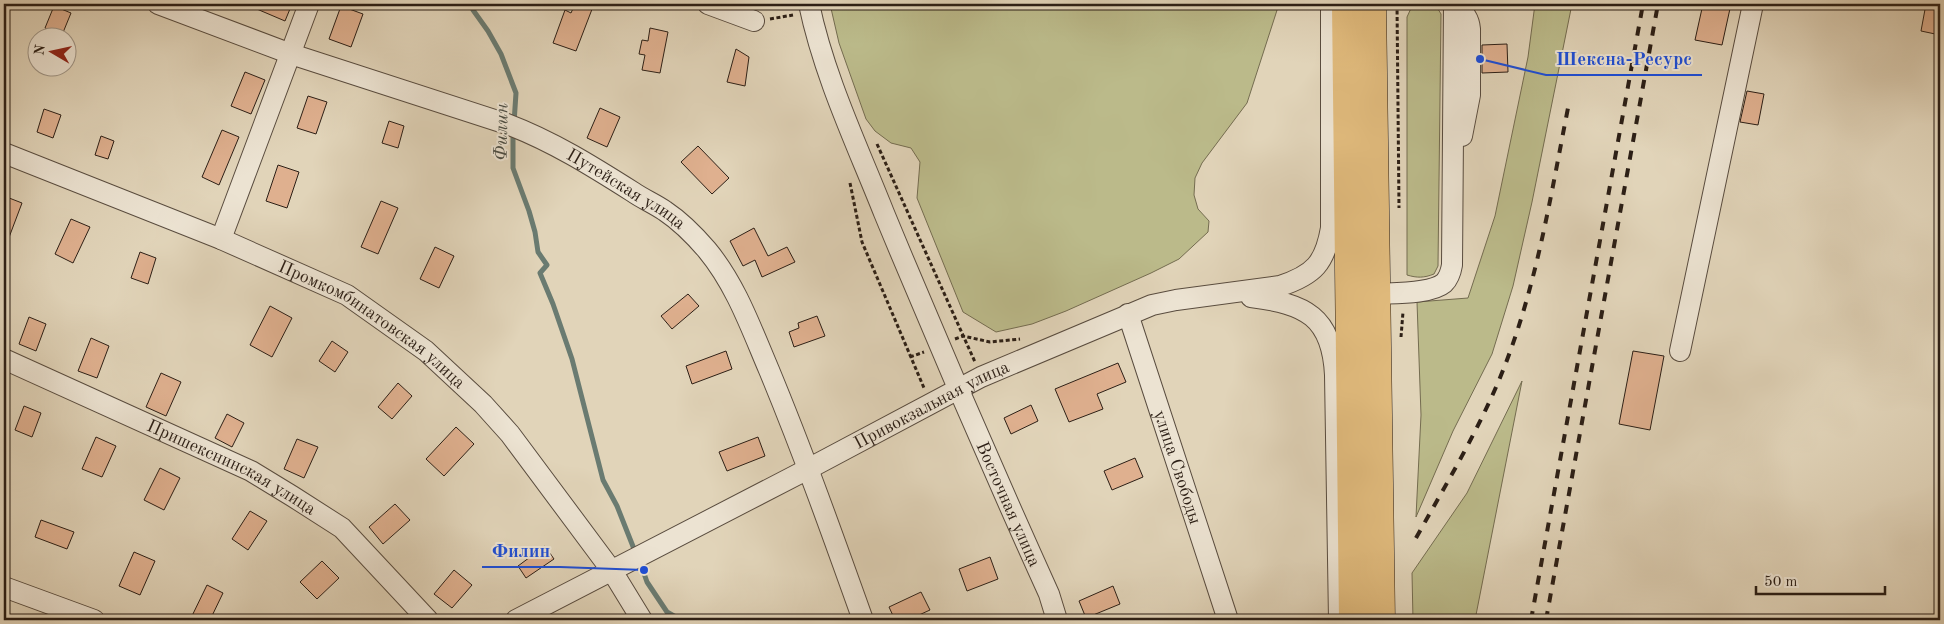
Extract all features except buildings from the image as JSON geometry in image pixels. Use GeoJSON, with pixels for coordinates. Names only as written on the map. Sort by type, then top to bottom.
{"type":"FeatureCollection","features":[{"type":"Feature","properties":{"kind":"highway"},"geometry":{"type":"LineString","coordinates":[[1346,4],[1353,620]]}},
{"type":"Feature","properties":{"kind":"highway"},"geometry":{"type":"LineString","coordinates":[[1372,4],[1378,294],[1381,620]]}},
{"type":"Feature","properties":{"kind":"street","name":"Путейская улица"},"geometry":{"type":"LineString","coordinates":[[158,4],[291,54],[507,124],[534,135],[593,166],[666,212],[706,248],[732,286],[776,386],[863,620]]}},
{"type":"Feature","properties":{"kind":"street"},"geometry":{"type":"LineString","coordinates":[[221,239],[309,4]]}},
{"type":"Feature","properties":{"kind":"street"},"geometry":{"type":"LineString","coordinates":[[708,4],[754,21]]}},
{"type":"Feature","properties":{"kind":"street"},"geometry":{"type":"LineString","coordinates":[[1224,294],[1265,289],[1296,281],[1309,273],[1320,262],[1328,247],[1331,228],[1331,4]]}},
{"type":"Feature","properties":{"kind":"street"},"geometry":{"type":"LineString","coordinates":[[1378,294],[1417,292],[1444,284],[1450,274],[1452,265],[1455,4]]}},
{"type":"Feature","properties":{"kind":"street"},"geometry":{"type":"LineString","coordinates":[[1680,351],[1753,4]]}},
{"type":"Feature","properties":{"kind":"street","name":"Восточная улица"},"geometry":{"type":"LineString","coordinates":[[801,10],[817,37],[841,106],[957,389],[1048,594],[1057,620]]}},
{"type":"Feature","properties":{"kind":"street","name":"Промкомбинатовская улица"},"geometry":{"type":"LineString","coordinates":[[4,153],[221,239],[347,295],[426,351],[482,404],[510,434],[621,566],[642,620]]}},
{"type":"Feature","properties":{"kind":"street"},"geometry":{"type":"LineString","coordinates":[[1224,294],[1272,300],[1302,308],[1324,330],[1330,342],[1335,375],[1339,620]]}},
{"type":"Feature","properties":{"kind":"street","name":"Привокзальная улица"},"geometry":{"type":"LineString","coordinates":[[516,620],[808,470],[990,373],[1152,305],[1224,294]]}},
{"type":"Feature","properties":{"kind":"street","name":"улица Свободы"},"geometry":{"type":"LineString","coordinates":[[1128,314],[1228,620]]}},
{"type":"Feature","properties":{"kind":"street","name":"Пришекснинская улица"},"geometry":{"type":"LineString","coordinates":[[4,360],[251,471],[292,496],[342,528],[428,620]]}},
{"type":"Feature","properties":{"kind":"street"},"geometry":{"type":"LineString","coordinates":[[4,587],[94,620]]}},
{"type":"Feature","properties":{"kind":"path"},"geometry":{"type":"LineString","coordinates":[[754,21],[801,10]]}},
{"type":"Feature","properties":{"kind":"path"},"geometry":{"type":"LineString","coordinates":[[874,136],[969,350]]}},
{"type":"Feature","properties":{"kind":"path"},"geometry":{"type":"LineString","coordinates":[[963,336],[990,342],[1002,342],[1025,337]]}},
{"type":"Feature","properties":{"kind":"path"},"geometry":{"type":"LineString","coordinates":[[910,357],[917,374]]}},
{"type":"Feature","properties":{"kind":"shaded area"},"geometry":{"type":"Polygon","coordinates":[[[830,4],[1279,4],[1247,103],[1202,163],[1195,178],[1194,195],[1198,209],[1209,221],[1208,232],[1179,259],[1151,273],[1032,324],[996,332],[963,312],[917,198],[920,162],[911,148],[891,143],[875,131],[866,119],[839,43],[830,4]]]}},
{"type":"Feature","properties":{"kind":"shaded area"},"geometry":{"type":"Polygon","coordinates":[[[1413,4],[1435,4],[1441,14],[1438,266],[1434,274],[1420,277],[1407,275],[1407,17],[1413,4]]]}},
{"type":"Feature","properties":{"kind":"shaded area"},"geometry":{"type":"Polygon","coordinates":[[[1535,4],[1572,4],[1513,286],[1492,354],[1453,431],[1416,517],[1421,415],[1417,302],[1468,298],[1495,216],[1528,57],[1535,4]]]}},
{"type":"Feature","properties":{"kind":"shaded area"},"geometry":{"type":"Polygon","coordinates":[[[1522,381],[1475,620],[1413,620],[1412,573],[1467,493],[1522,381]]]}},
{"type":"Feature","properties":{"kind":"waterway","name":"Филин"},"geometry":{"type":"LineString","coordinates":[[470,4],[501,54],[516,93],[514,123]]}},
{"type":"Feature","properties":{"kind":"waterway","name":"Филин"},"geometry":{"type":"LineString","coordinates":[[513,131],[513,168],[529,211],[538,252],[547,265],[540,273],[572,359],[603,480],[617,506],[636,554]]}},
{"type":"Feature","properties":{"kind":"waterway","name":"Филин"},"geometry":{"type":"LineString","coordinates":[[640,562],[647,582],[667,612],[681,620]]}},
{"type":"Feature","properties":{"kind":"railway"},"geometry":{"type":"LineString","coordinates":[[1531,620],[1643,4]]}},
{"type":"Feature","properties":{"kind":"railway"},"geometry":{"type":"LineString","coordinates":[[1546,620],[1658,4]]}},
{"type":"Feature","properties":{"kind":"railway"},"geometry":{"type":"LineString","coordinates":[[1416,538],[1480,422],[1511,349],[1537,260],[1568,108]]}},
{"type":"Feature","properties":{"kind":"place","name":"Шексна-Ресурс"},"geometry":{"type":"Point","coordinates":[1480,59]}},
{"type":"Feature","properties":{"kind":"place","name":"Филин"},"geometry":{"type":"Point","coordinates":[644,570]}}]}
